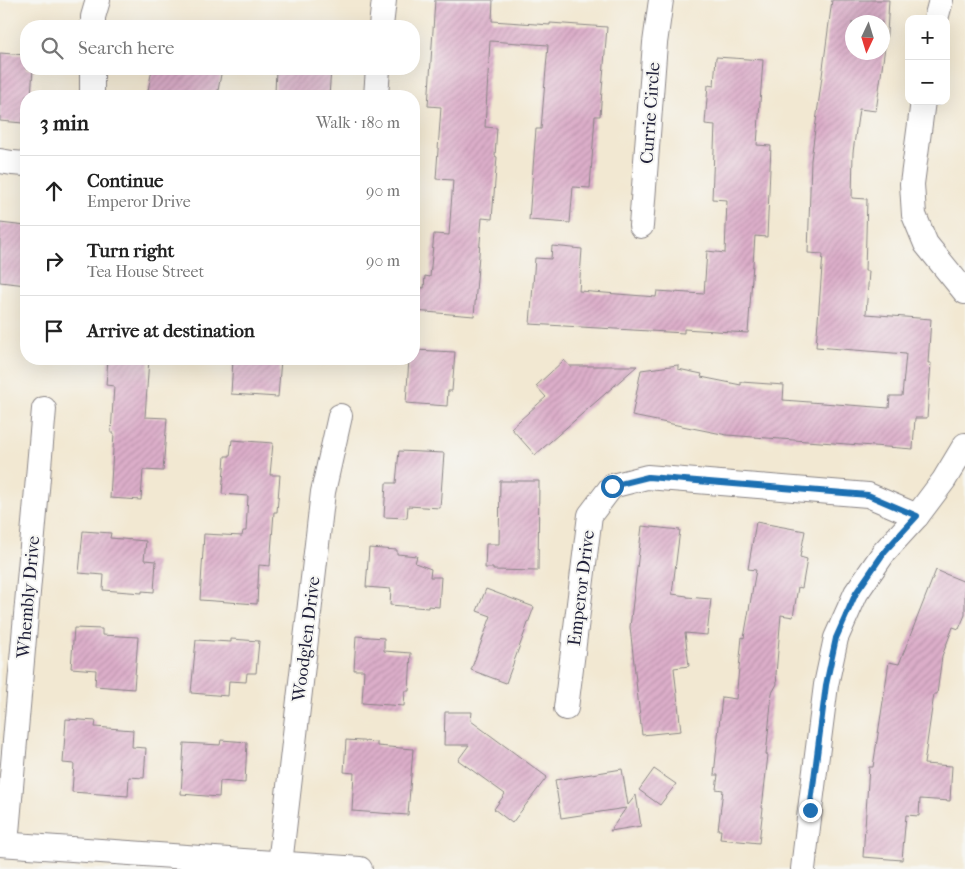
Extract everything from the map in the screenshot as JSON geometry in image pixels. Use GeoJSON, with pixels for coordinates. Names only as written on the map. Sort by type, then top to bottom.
{"type":"FeatureCollection","features":[{"type":"Feature","properties":{"kind":"street"},"geometry":{"type":"LineString","coordinates":[[93,20],[98,0]]}},
{"type":"Feature","properties":{"kind":"street"},"geometry":{"type":"LineString","coordinates":[[382,20],[384,0]]}},
{"type":"Feature","properties":{"kind":"street","name":"Currie Circle"},"geometry":{"type":"LineString","coordinates":[[641,226],[654,43],[661,0]]}},
{"type":"Feature","properties":{"kind":"street"},"geometry":{"type":"LineString","coordinates":[[937,15],[941,0]]}},
{"type":"Feature","properties":{"kind":"street"},"geometry":{"type":"LineString","coordinates":[[92,75],[92,90]]}},
{"type":"Feature","properties":{"kind":"street"},"geometry":{"type":"LineString","coordinates":[[376,90],[378,75]]}},
{"type":"Feature","properties":{"kind":"street"},"geometry":{"type":"LineString","coordinates":[[922,105],[912,184],[914,215],[926,244],[965,292]]}},
{"type":"Feature","properties":{"kind":"street"},"geometry":{"type":"LineString","coordinates":[[0,161],[20,164]]}},
{"type":"Feature","properties":{"kind":"street","name":"Whembly Drive"},"geometry":{"type":"LineString","coordinates":[[3,844],[44,409]]}},
{"type":"Feature","properties":{"kind":"street","name":"Woodglen Drive"},"geometry":{"type":"LineString","coordinates":[[280,864],[324,492],[340,416]]}},
{"type":"Feature","properties":{"kind":"street"},"geometry":{"type":"LineString","coordinates":[[803,869],[826,685],[836,638],[856,593],[885,551],[917,516],[944,480],[965,445]]}},
{"type":"Feature","properties":{"kind":"street","name":"Emperor Drive"},"geometry":{"type":"LineString","coordinates":[[566,708],[590,515],[612,486],[648,477],[868,495],[917,516]]}},
{"type":"Feature","properties":{"kind":"street"},"geometry":{"type":"LineString","coordinates":[[3,844],[108,860],[280,864],[360,869]]}},
{"type":"Feature","properties":{"kind":"building"},"geometry":{"type":"Polygon","coordinates":[[[435,0],[493,0],[492,21],[607,27],[600,116],[595,116],[590,188],[573,187],[570,223],[529,220],[536,129],[541,129],[548,45],[490,41],[485,127],[497,128],[495,156],[497,157],[492,219],[482,218],[474,316],[420,312],[420,288],[424,288],[425,276],[430,277],[434,234],[449,235],[453,180],[436,179],[441,107],[428,106],[435,0]]]}},
{"type":"Feature","properties":{"kind":"building"},"geometry":{"type":"Polygon","coordinates":[[[832,0],[889,0],[888,15],[845,15],[845,60],[883,60],[876,111],[859,109],[853,152],[852,198],[867,199],[865,271],[869,271],[866,314],[931,319],[928,363],[931,363],[927,418],[915,418],[913,449],[727,435],[632,416],[641,370],[678,365],[678,369],[702,374],[701,377],[741,385],[741,382],[784,385],[783,400],[889,408],[890,396],[902,396],[906,354],[816,347],[823,254],[808,253],[811,160],[832,0]]]}},
{"type":"Feature","properties":{"kind":"building"},"geometry":{"type":"Polygon","coordinates":[[[0,53],[20,55],[20,75],[33,75],[31,90],[20,90],[20,123],[0,121],[0,53]]]}},
{"type":"Feature","properties":{"kind":"building"},"geometry":{"type":"Polygon","coordinates":[[[716,57],[763,60],[757,145],[771,146],[767,237],[755,236],[748,333],[684,329],[684,333],[530,324],[535,258],[551,259],[552,246],[582,249],[579,291],[656,297],[657,291],[704,294],[707,251],[725,253],[727,200],[712,199],[715,125],[705,124],[708,85],[714,86],[716,57]]]}},
{"type":"Feature","properties":{"kind":"building"},"geometry":{"type":"Polygon","coordinates":[[[151,75],[221,75],[218,90],[148,90],[151,75]]]}},
{"type":"Feature","properties":{"kind":"building"},"geometry":{"type":"Polygon","coordinates":[[[276,75],[331,75],[329,90],[275,90],[276,75]]]}},
{"type":"Feature","properties":{"kind":"building"},"geometry":{"type":"Polygon","coordinates":[[[0,223],[20,225],[20,284],[0,282],[0,223]]]}},
{"type":"Feature","properties":{"kind":"building"},"geometry":{"type":"Polygon","coordinates":[[[420,350],[455,352],[452,391],[448,391],[447,406],[406,403],[409,365],[420,365],[420,350]]]}},
{"type":"Feature","properties":{"kind":"building"},"geometry":{"type":"Polygon","coordinates":[[[564,360],[569,366],[637,366],[535,455],[511,428],[546,397],[536,386],[564,360]]]}},
{"type":"Feature","properties":{"kind":"building"},"geometry":{"type":"Polygon","coordinates":[[[108,365],[149,365],[145,417],[167,418],[163,471],[143,470],[141,500],[110,498],[114,433],[111,433],[114,386],[106,385],[108,365]]]}},
{"type":"Feature","properties":{"kind":"building"},"geometry":{"type":"Polygon","coordinates":[[[233,365],[281,365],[278,397],[231,394],[233,365]]]}},
{"type":"Feature","properties":{"kind":"building"},"geometry":{"type":"Polygon","coordinates":[[[232,440],[273,443],[270,475],[280,475],[277,512],[274,512],[270,566],[259,565],[257,604],[200,600],[204,534],[242,536],[243,531],[246,531],[248,496],[222,494],[225,456],[230,456],[232,440]]]}},
{"type":"Feature","properties":{"kind":"building"},"geometry":{"type":"Polygon","coordinates":[[[399,451],[444,453],[440,508],[408,506],[407,518],[384,517],[386,483],[396,483],[399,451]]]}},
{"type":"Feature","properties":{"kind":"building"},"geometry":{"type":"Polygon","coordinates":[[[500,481],[539,481],[538,571],[493,570],[493,568],[485,568],[486,544],[499,544],[500,481]]]}},
{"type":"Feature","properties":{"kind":"building"},"geometry":{"type":"Polygon","coordinates":[[[756,522],[805,531],[800,557],[807,559],[802,588],[798,587],[793,617],[781,615],[776,674],[777,684],[772,693],[759,843],[720,839],[721,830],[718,830],[723,790],[716,789],[718,775],[714,775],[722,697],[736,699],[742,637],[744,638],[756,570],[748,569],[756,522]]]}},
{"type":"Feature","properties":{"kind":"building"},"geometry":{"type":"Polygon","coordinates":[[[642,526],[680,530],[672,594],[711,599],[707,635],[685,633],[689,666],[674,668],[681,731],[642,735],[630,627],[642,526]]]}},
{"type":"Feature","properties":{"kind":"building"},"geometry":{"type":"Polygon","coordinates":[[[83,531],[111,533],[110,538],[146,541],[144,560],[156,561],[154,592],[103,590],[104,575],[79,573],[83,531]]]}},
{"type":"Feature","properties":{"kind":"building"},"geometry":{"type":"Polygon","coordinates":[[[369,548],[397,550],[397,554],[417,556],[415,563],[431,569],[430,577],[441,577],[439,607],[390,605],[391,589],[366,587],[369,548]]]}},
{"type":"Feature","properties":{"kind":"building"},"geometry":{"type":"Polygon","coordinates":[[[936,570],[965,582],[965,615],[959,629],[953,627],[942,656],[937,694],[934,694],[924,764],[952,766],[950,801],[920,799],[919,816],[906,815],[902,860],[863,857],[869,767],[873,767],[889,662],[899,664],[936,570]]]}},
{"type":"Feature","properties":{"kind":"building"},"geometry":{"type":"Polygon","coordinates":[[[486,589],[534,607],[506,683],[471,670],[491,616],[477,611],[486,589]]]}},
{"type":"Feature","properties":{"kind":"building"},"geometry":{"type":"Polygon","coordinates":[[[74,628],[102,629],[102,635],[138,637],[134,689],[95,686],[96,670],[71,668],[74,628]]]}},
{"type":"Feature","properties":{"kind":"building"},"geometry":{"type":"Polygon","coordinates":[[[356,636],[384,638],[384,651],[411,653],[409,691],[405,691],[404,706],[362,703],[364,670],[354,670],[356,636]]]}},
{"type":"Feature","properties":{"kind":"building"},"geometry":{"type":"Polygon","coordinates":[[[231,639],[259,641],[256,673],[247,673],[246,682],[229,681],[228,696],[191,693],[196,640],[231,642],[231,639]]]}},
{"type":"Feature","properties":{"kind":"building"},"geometry":{"type":"Polygon","coordinates":[[[445,712],[472,712],[471,721],[547,777],[512,823],[494,809],[505,794],[458,760],[469,745],[444,745],[445,712]]]}},
{"type":"Feature","properties":{"kind":"building"},"geometry":{"type":"Polygon","coordinates":[[[66,719],[96,721],[95,727],[133,730],[132,747],[146,748],[144,778],[129,777],[128,796],[72,792],[74,764],[63,763],[66,719]]]}},
{"type":"Feature","properties":{"kind":"building"},"geometry":{"type":"Polygon","coordinates":[[[221,740],[247,742],[245,783],[220,781],[219,797],[181,794],[184,743],[220,745],[221,740]]]}},
{"type":"Feature","properties":{"kind":"building"},"geometry":{"type":"Polygon","coordinates":[[[346,740],[377,742],[377,746],[413,749],[408,815],[352,811],[354,773],[344,772],[346,740]]]}},
{"type":"Feature","properties":{"kind":"building"},"geometry":{"type":"Polygon","coordinates":[[[622,769],[628,805],[636,795],[641,826],[610,831],[626,808],[561,818],[555,780],[622,769]]]}},
{"type":"Feature","properties":{"kind":"building"},"geometry":{"type":"Polygon","coordinates":[[[654,769],[676,784],[660,805],[639,790],[654,769]]]}},
{"type":"Feature","properties":{"kind":"route"},"geometry":{"type":"LineString","coordinates":[[612,486],[648,477],[868,495],[917,516],[885,551],[856,593],[836,638],[826,685],[810,810]]}}]}
